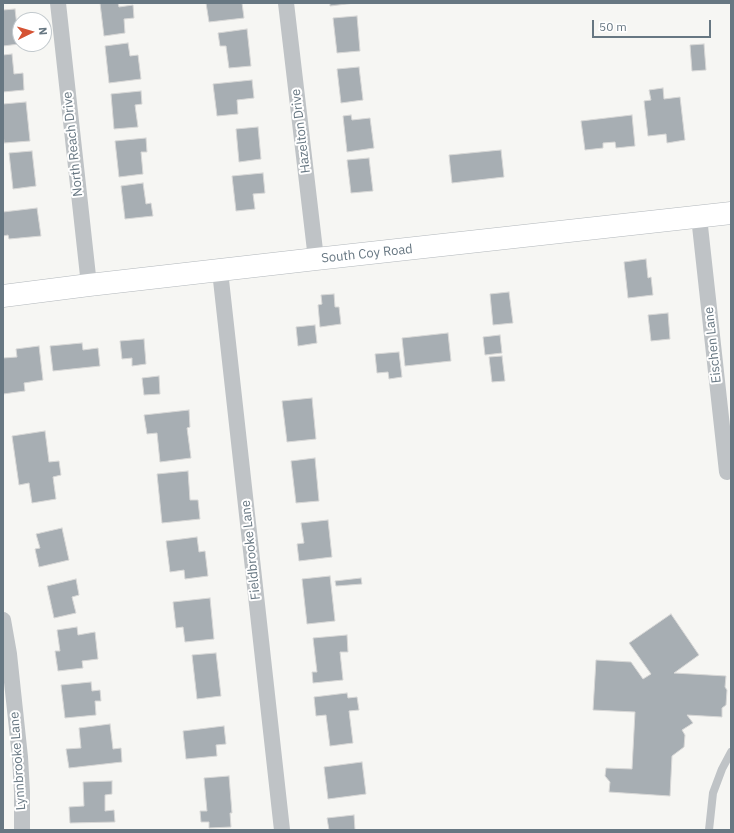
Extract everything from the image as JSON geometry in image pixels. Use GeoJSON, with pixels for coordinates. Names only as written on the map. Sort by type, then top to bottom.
{"type":"FeatureCollection","features":[{"type":"Feature","properties":{"kind":"street","name":"North Reach Drive"},"geometry":{"type":"LineString","coordinates":[[58,3],[89,285]]}},
{"type":"Feature","properties":{"kind":"street","name":"Hazelton Drive"},"geometry":{"type":"LineString","coordinates":[[286,3],[316,260]]}},
{"type":"Feature","properties":{"kind":"street","name":"South Coy Road"},"geometry":{"type":"LineString","coordinates":[[3,296],[731,213]]}},
{"type":"Feature","properties":{"kind":"street","name":"Eischen Lane"},"geometry":{"type":"LineString","coordinates":[[699,217],[727,472]]}},
{"type":"Feature","properties":{"kind":"street","name":"Fieldbrooke Lane"},"geometry":{"type":"LineString","coordinates":[[220,271],[282,830]]}},
{"type":"Feature","properties":{"kind":"street","name":"Lynnbrooke Lane"},"geometry":{"type":"LineString","coordinates":[[3,620],[9,654],[20,757],[22,830]]}},
{"type":"Feature","properties":{"kind":"lane"},"geometry":{"type":"LineString","coordinates":[[709,830],[713,793],[722,769],[731,752]]}},
{"type":"Feature","properties":{"kind":"building"},"geometry":{"type":"Polygon","coordinates":[[[100,3],[118,3],[119,7],[133,5],[134,18],[124,19],[125,33],[104,36],[100,3]]]}},
{"type":"Feature","properties":{"kind":"building"},"geometry":{"type":"Polygon","coordinates":[[[206,3],[242,3],[244,18],[209,22],[206,3]]]}},
{"type":"Feature","properties":{"kind":"building"},"geometry":{"type":"Polygon","coordinates":[[[330,3],[355,3],[330,6],[330,3]]]}},
{"type":"Feature","properties":{"kind":"building"},"geometry":{"type":"Polygon","coordinates":[[[15,9],[15,12],[12,12],[12,45],[3,46],[3,10],[15,9]]]}},
{"type":"Feature","properties":{"kind":"building"},"geometry":{"type":"Polygon","coordinates":[[[357,16],[360,51],[337,53],[333,18],[357,16]]]}},
{"type":"Feature","properties":{"kind":"building"},"geometry":{"type":"Polygon","coordinates":[[[247,29],[251,66],[229,68],[226,46],[220,46],[218,33],[247,29]]]}},
{"type":"Feature","properties":{"kind":"building"},"geometry":{"type":"Polygon","coordinates":[[[128,43],[130,56],[138,55],[141,79],[109,83],[105,46],[128,43]]]}},
{"type":"Feature","properties":{"kind":"building"},"geometry":{"type":"Polygon","coordinates":[[[704,44],[706,70],[692,71],[690,45],[704,44]]]}},
{"type":"Feature","properties":{"kind":"building"},"geometry":{"type":"Polygon","coordinates":[[[12,54],[14,74],[23,73],[24,90],[3,92],[3,55],[12,54]]]}},
{"type":"Feature","properties":{"kind":"building"},"geometry":{"type":"Polygon","coordinates":[[[359,67],[363,100],[341,103],[337,69],[359,67]]]}},
{"type":"Feature","properties":{"kind":"building"},"geometry":{"type":"Polygon","coordinates":[[[252,80],[254,98],[237,100],[238,114],[217,116],[213,84],[252,80]]]}},
{"type":"Feature","properties":{"kind":"building"},"geometry":{"type":"Polygon","coordinates":[[[663,88],[664,99],[680,97],[685,140],[667,143],[666,134],[648,136],[644,101],[651,100],[649,90],[663,88]]]}},
{"type":"Feature","properties":{"kind":"building"},"geometry":{"type":"Polygon","coordinates":[[[141,91],[142,104],[135,105],[138,127],[114,129],[111,94],[141,91]]]}},
{"type":"Feature","properties":{"kind":"building"},"geometry":{"type":"Polygon","coordinates":[[[26,102],[30,141],[4,143],[3,104],[26,102]]]}},
{"type":"Feature","properties":{"kind":"building"},"geometry":{"type":"Polygon","coordinates":[[[351,115],[352,120],[370,118],[374,148],[347,152],[343,116],[351,115]]]}},
{"type":"Feature","properties":{"kind":"building"},"geometry":{"type":"Polygon","coordinates":[[[632,115],[635,146],[616,148],[615,142],[603,143],[603,148],[585,150],[581,121],[632,115]]]}},
{"type":"Feature","properties":{"kind":"building"},"geometry":{"type":"Polygon","coordinates":[[[258,127],[261,159],[239,162],[236,129],[258,127]]]}},
{"type":"Feature","properties":{"kind":"building"},"geometry":{"type":"Polygon","coordinates":[[[146,138],[147,152],[141,152],[143,174],[119,177],[115,141],[146,138]]]}},
{"type":"Feature","properties":{"kind":"building"},"geometry":{"type":"Polygon","coordinates":[[[501,150],[504,177],[452,183],[449,155],[501,150]]]}},
{"type":"Feature","properties":{"kind":"building"},"geometry":{"type":"Polygon","coordinates":[[[32,151],[36,186],[13,189],[9,153],[32,151]]]}},
{"type":"Feature","properties":{"kind":"building"},"geometry":{"type":"Polygon","coordinates":[[[369,158],[373,191],[351,193],[347,160],[369,158]]]}},
{"type":"Feature","properties":{"kind":"building"},"geometry":{"type":"Polygon","coordinates":[[[263,173],[265,193],[253,194],[255,209],[236,211],[232,176],[263,173]]]}},
{"type":"Feature","properties":{"kind":"building"},"geometry":{"type":"Polygon","coordinates":[[[143,183],[146,204],[151,203],[153,216],[125,219],[121,186],[143,183]]]}},
{"type":"Feature","properties":{"kind":"building"},"geometry":{"type":"Polygon","coordinates":[[[37,208],[41,236],[9,239],[8,235],[3,236],[3,212],[37,208]]]}},
{"type":"Feature","properties":{"kind":"building"},"geometry":{"type":"Polygon","coordinates":[[[646,259],[648,278],[651,277],[653,295],[628,298],[624,262],[646,259]]]}},
{"type":"Feature","properties":{"kind":"building"},"geometry":{"type":"Polygon","coordinates":[[[509,292],[513,323],[493,325],[490,294],[509,292]]]}},
{"type":"Feature","properties":{"kind":"building"},"geometry":{"type":"Polygon","coordinates":[[[334,294],[335,307],[339,307],[341,324],[320,327],[318,305],[322,304],[321,295],[334,294]]]}},
{"type":"Feature","properties":{"kind":"building"},"geometry":{"type":"Polygon","coordinates":[[[668,313],[670,339],[651,341],[648,315],[668,313]]]}},
{"type":"Feature","properties":{"kind":"building"},"geometry":{"type":"Polygon","coordinates":[[[315,325],[317,343],[298,346],[296,327],[315,325]]]}},
{"type":"Feature","properties":{"kind":"building"},"geometry":{"type":"Polygon","coordinates":[[[448,333],[451,361],[405,366],[402,338],[448,333]]]}},
{"type":"Feature","properties":{"kind":"building"},"geometry":{"type":"Polygon","coordinates":[[[500,335],[502,353],[485,355],[483,337],[500,335]]]}},
{"type":"Feature","properties":{"kind":"building"},"geometry":{"type":"Polygon","coordinates":[[[144,339],[146,364],[132,366],[132,358],[122,359],[120,341],[144,339]]]}},
{"type":"Feature","properties":{"kind":"building"},"geometry":{"type":"Polygon","coordinates":[[[82,343],[83,350],[98,348],[100,366],[53,371],[50,346],[82,343]]]}},
{"type":"Feature","properties":{"kind":"building"},"geometry":{"type":"Polygon","coordinates":[[[39,346],[43,380],[24,383],[25,391],[3,394],[3,358],[17,357],[16,349],[39,346]]]}},
{"type":"Feature","properties":{"kind":"building"},"geometry":{"type":"Polygon","coordinates":[[[399,352],[402,377],[389,379],[388,372],[377,373],[375,354],[399,352]]]}},
{"type":"Feature","properties":{"kind":"building"},"geometry":{"type":"Polygon","coordinates":[[[502,356],[505,381],[492,382],[489,357],[502,356]]]}},
{"type":"Feature","properties":{"kind":"building"},"geometry":{"type":"Polygon","coordinates":[[[159,376],[160,394],[144,395],[142,378],[159,376]]]}},
{"type":"Feature","properties":{"kind":"building"},"geometry":{"type":"Polygon","coordinates":[[[312,398],[316,439],[287,442],[282,401],[312,398]]]}},
{"type":"Feature","properties":{"kind":"building"},"geometry":{"type":"Polygon","coordinates":[[[189,410],[190,427],[187,428],[191,458],[160,462],[157,433],[147,434],[144,415],[189,410]]]}},
{"type":"Feature","properties":{"kind":"building"},"geometry":{"type":"Polygon","coordinates":[[[45,431],[49,462],[59,461],[61,475],[53,477],[56,499],[32,503],[29,483],[19,485],[12,436],[45,431]]]}},
{"type":"Feature","properties":{"kind":"building"},"geometry":{"type":"Polygon","coordinates":[[[315,458],[319,501],[296,503],[291,461],[315,458]]]}},
{"type":"Feature","properties":{"kind":"building"},"geometry":{"type":"Polygon","coordinates":[[[188,471],[190,500],[198,500],[200,519],[162,523],[157,474],[188,471]]]}},
{"type":"Feature","properties":{"kind":"building"},"geometry":{"type":"Polygon","coordinates":[[[328,520],[332,557],[299,561],[297,544],[304,543],[301,523],[328,520]]]}},
{"type":"Feature","properties":{"kind":"building"},"geometry":{"type":"Polygon","coordinates":[[[62,528],[69,560],[39,567],[35,549],[40,548],[36,534],[62,528]]]}},
{"type":"Feature","properties":{"kind":"building"},"geometry":{"type":"Polygon","coordinates":[[[197,537],[199,552],[205,551],[208,576],[185,579],[184,570],[170,572],[166,541],[197,537]]]}},
{"type":"Feature","properties":{"kind":"building"},"geometry":{"type":"Polygon","coordinates":[[[330,576],[335,621],[307,624],[302,579],[330,576]]]}},
{"type":"Feature","properties":{"kind":"building"},"geometry":{"type":"Polygon","coordinates":[[[361,578],[362,584],[336,586],[335,581],[361,578]]]}},
{"type":"Feature","properties":{"kind":"building"},"geometry":{"type":"Polygon","coordinates":[[[76,579],[79,595],[72,597],[76,613],[54,618],[47,586],[76,579]]]}},
{"type":"Feature","properties":{"kind":"building"},"geometry":{"type":"Polygon","coordinates":[[[210,598],[214,639],[185,642],[183,627],[176,628],[173,602],[210,598]]]}},
{"type":"Feature","properties":{"kind":"building"},"geometry":{"type":"Polygon","coordinates":[[[671,614],[699,655],[674,673],[726,676],[726,705],[722,708],[722,717],[687,715],[693,723],[682,730],[685,735],[684,747],[672,756],[670,796],[609,792],[610,782],[605,776],[606,768],[632,769],[635,712],[593,710],[596,660],[631,662],[643,679],[651,674],[629,643],[671,614]]]}},
{"type":"Feature","properties":{"kind":"building"},"geometry":{"type":"Polygon","coordinates":[[[77,627],[78,635],[95,632],[98,659],[82,661],[83,668],[58,671],[55,651],[60,651],[57,630],[77,627]]]}},
{"type":"Feature","properties":{"kind":"building"},"geometry":{"type":"Polygon","coordinates":[[[347,635],[348,652],[340,652],[343,680],[313,683],[312,672],[317,672],[313,638],[347,635]]]}},
{"type":"Feature","properties":{"kind":"building"},"geometry":{"type":"Polygon","coordinates":[[[216,653],[221,696],[197,699],[192,655],[216,653]]]}},
{"type":"Feature","properties":{"kind":"building"},"geometry":{"type":"Polygon","coordinates":[[[91,682],[92,691],[100,690],[101,701],[95,701],[96,715],[65,718],[61,685],[91,682]]]}},
{"type":"Feature","properties":{"kind":"building"},"geometry":{"type":"Polygon","coordinates":[[[347,693],[348,698],[357,697],[359,710],[349,711],[353,743],[330,746],[326,715],[316,716],[314,697],[347,693]]]}},
{"type":"Feature","properties":{"kind":"building"},"geometry":{"type":"Polygon","coordinates":[[[110,724],[113,749],[121,748],[122,762],[69,768],[66,749],[81,748],[79,728],[110,724]]]}},
{"type":"Feature","properties":{"kind":"building"},"geometry":{"type":"Polygon","coordinates":[[[224,726],[226,744],[216,745],[217,756],[186,759],[183,731],[224,726]]]}},
{"type":"Feature","properties":{"kind":"building"},"geometry":{"type":"Polygon","coordinates":[[[362,762],[366,794],[328,799],[324,767],[362,762]]]}},
{"type":"Feature","properties":{"kind":"building"},"geometry":{"type":"Polygon","coordinates":[[[229,776],[232,813],[230,813],[231,827],[209,828],[209,822],[201,822],[200,811],[207,811],[204,778],[229,776]]]}},
{"type":"Feature","properties":{"kind":"building"},"geometry":{"type":"Polygon","coordinates":[[[112,781],[112,794],[105,795],[105,811],[114,810],[115,822],[70,823],[69,807],[84,806],[83,782],[112,781]]]}},
{"type":"Feature","properties":{"kind":"building"},"geometry":{"type":"Polygon","coordinates":[[[354,815],[355,830],[329,830],[327,818],[354,815]]]}}]}
